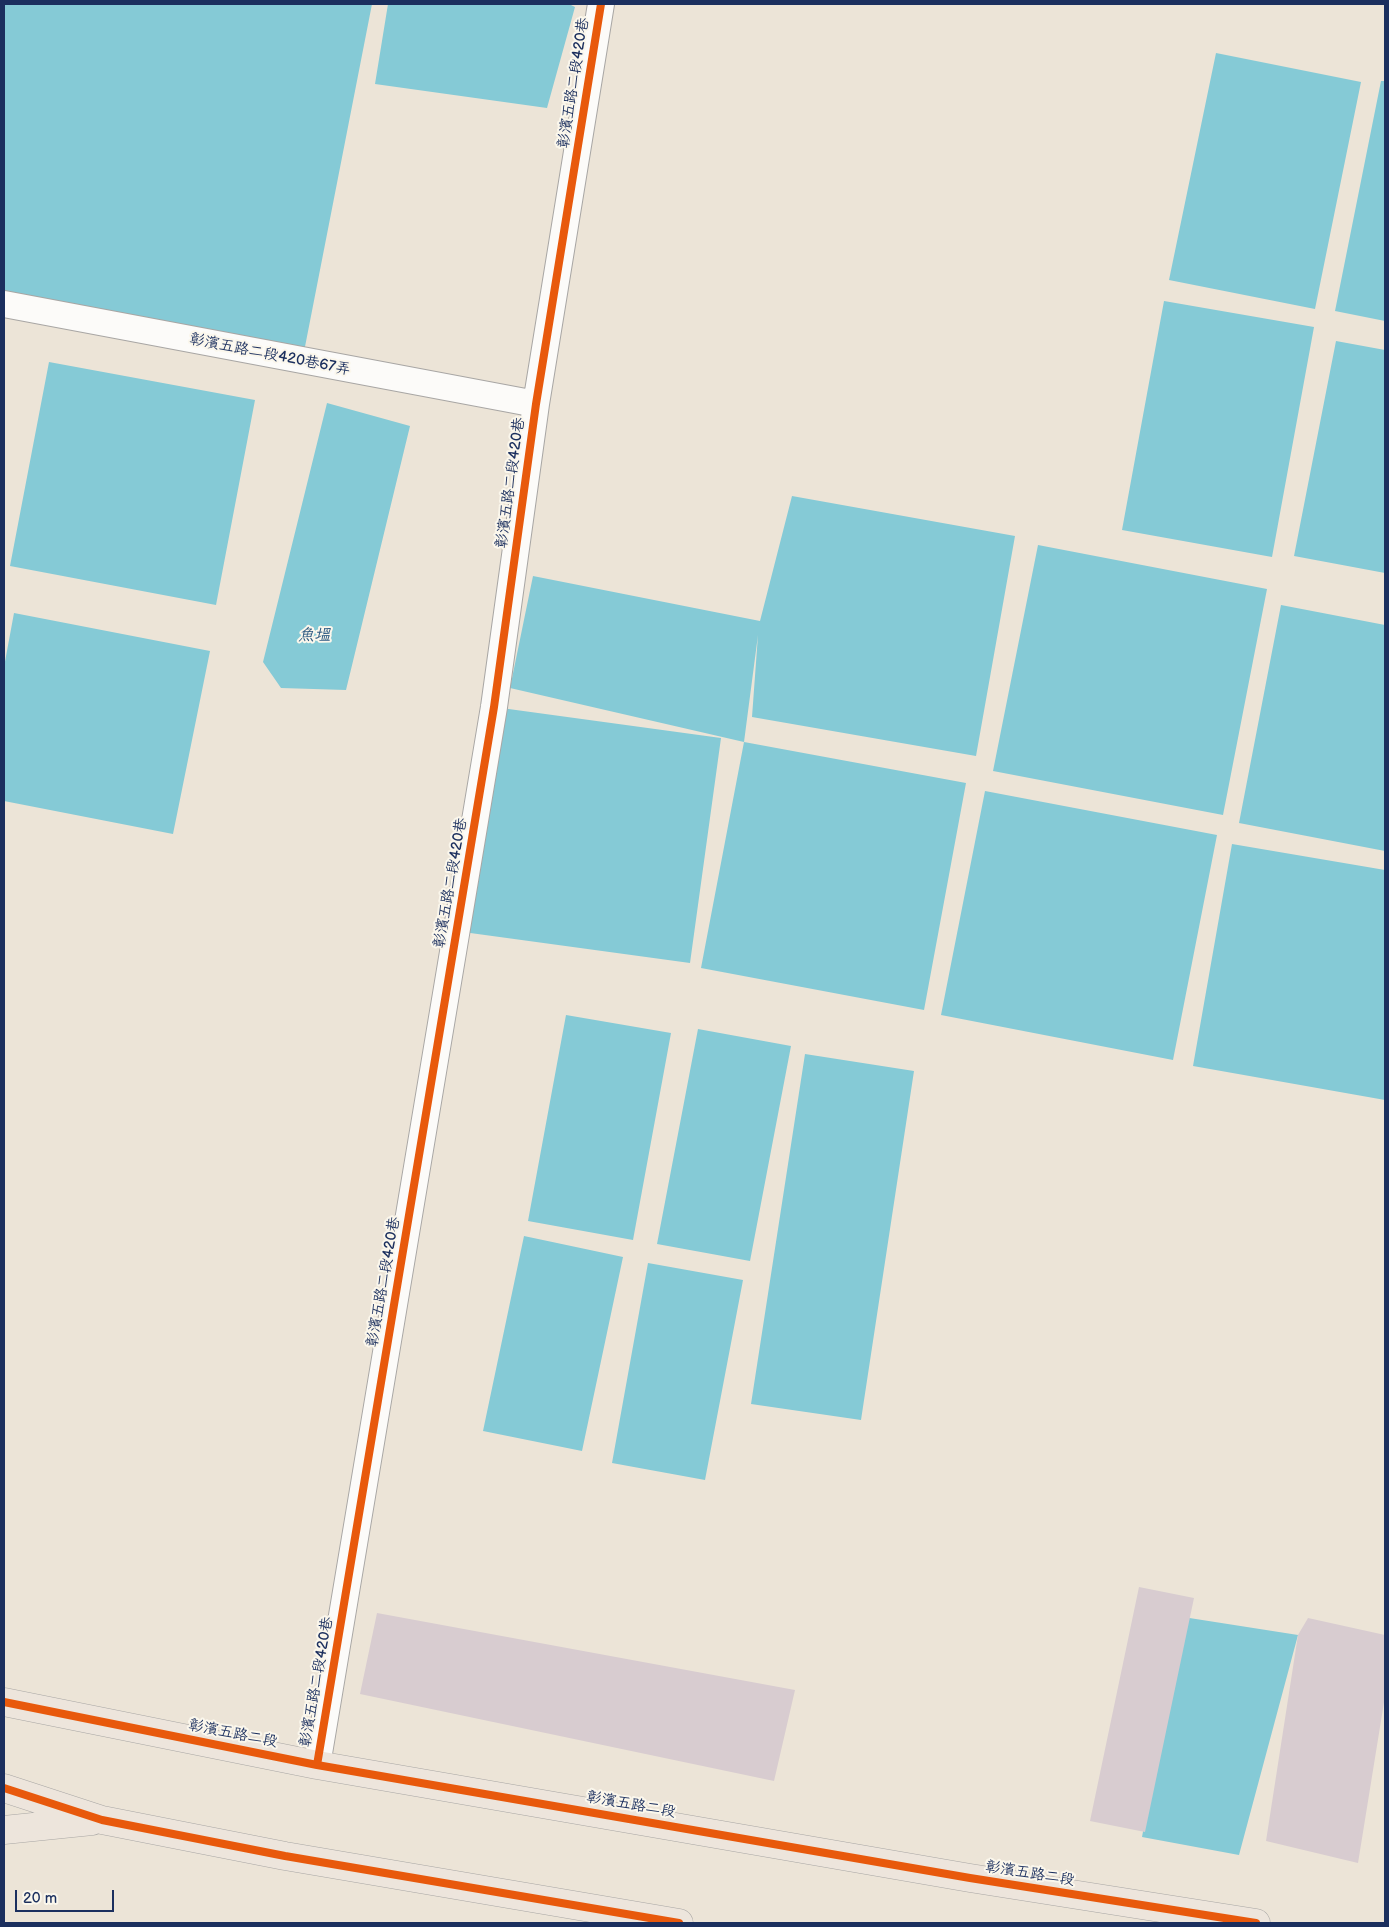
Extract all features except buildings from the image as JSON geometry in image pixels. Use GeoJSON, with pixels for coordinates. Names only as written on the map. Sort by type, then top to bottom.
{"type":"FeatureCollection","features":[{"type":"Feature","properties":{"kind":"main road","name":"彰濱五路二段"},"geometry":{"type":"LineString","coordinates":[[4,1702],[317,1765],[970,1878],[1256,1923]]}},
{"type":"Feature","properties":{"kind":"main road"},"geometry":{"type":"LineString","coordinates":[[4,1788],[102,1820],[285,1856],[679,1923]]}},
{"type":"Feature","properties":{"kind":"main road"},"geometry":{"type":"LineString","coordinates":[[4,1830],[102,1820]]}},
{"type":"Feature","properties":{"kind":"street","name":"彰濱五路二段420巷"},"geometry":{"type":"LineString","coordinates":[[317,1765],[494,707],[536,404],[601,4]]}},
{"type":"Feature","properties":{"kind":"street","name":"彰濱五路二段420巷67弄"},"geometry":{"type":"LineString","coordinates":[[4,304],[302,362],[536,404]]}},
{"type":"Feature","properties":{"kind":"water"},"geometry":{"type":"Polygon","coordinates":[[[4,4],[372,4],[302,362],[4,304],[4,4]]]}},
{"type":"Feature","properties":{"kind":"water"},"geometry":{"type":"Polygon","coordinates":[[[388,4],[569,4],[575,7],[547,108],[375,84],[388,4]]]}},
{"type":"Feature","properties":{"kind":"water"},"geometry":{"type":"Polygon","coordinates":[[[1216,53],[1361,82],[1315,309],[1169,280],[1216,53]]]}},
{"type":"Feature","properties":{"kind":"water"},"geometry":{"type":"Polygon","coordinates":[[[1381,81],[1385,81],[1385,321],[1335,311],[1381,81]]]}},
{"type":"Feature","properties":{"kind":"water"},"geometry":{"type":"Polygon","coordinates":[[[1164,301],[1314,327],[1272,557],[1122,530],[1164,301]]]}},
{"type":"Feature","properties":{"kind":"water"},"geometry":{"type":"Polygon","coordinates":[[[1336,341],[1385,350],[1385,573],[1294,556],[1336,341]]]}},
{"type":"Feature","properties":{"kind":"water"},"geometry":{"type":"Polygon","coordinates":[[[49,362],[255,400],[216,605],[10,566],[49,362]]]}},
{"type":"Feature","properties":{"kind":"water","name":"魚塭"},"geometry":{"type":"Polygon","coordinates":[[[327,403],[410,426],[346,690],[281,688],[263,662],[327,403]]]}},
{"type":"Feature","properties":{"kind":"water"},"geometry":{"type":"Polygon","coordinates":[[[792,496],[1015,536],[976,756],[752,717],[758,635],[744,742],[510,688],[533,576],[760,621],[792,496]]]}},
{"type":"Feature","properties":{"kind":"water"},"geometry":{"type":"Polygon","coordinates":[[[1038,545],[1267,589],[1223,815],[993,771],[1038,545]]]}},
{"type":"Feature","properties":{"kind":"water"},"geometry":{"type":"Polygon","coordinates":[[[1281,605],[1385,625],[1385,851],[1239,823],[1281,605]]]}},
{"type":"Feature","properties":{"kind":"water"},"geometry":{"type":"Polygon","coordinates":[[[14,613],[210,651],[173,834],[4,801],[4,667],[14,613]]]}},
{"type":"Feature","properties":{"kind":"water"},"geometry":{"type":"Polygon","coordinates":[[[494,707],[721,738],[690,963],[463,932],[494,707]]]}},
{"type":"Feature","properties":{"kind":"water"},"geometry":{"type":"Polygon","coordinates":[[[744,742],[966,783],[924,1010],[701,968],[744,742]]]}},
{"type":"Feature","properties":{"kind":"water"},"geometry":{"type":"Polygon","coordinates":[[[985,791],[1217,835],[1173,1060],[941,1015],[985,791]]]}},
{"type":"Feature","properties":{"kind":"water"},"geometry":{"type":"Polygon","coordinates":[[[1232,844],[1385,870],[1385,1100],[1193,1066],[1232,844]]]}},
{"type":"Feature","properties":{"kind":"water"},"geometry":{"type":"Polygon","coordinates":[[[566,1015],[671,1033],[633,1240],[528,1221],[566,1015]]]}},
{"type":"Feature","properties":{"kind":"water"},"geometry":{"type":"Polygon","coordinates":[[[698,1029],[791,1046],[750,1261],[657,1244],[698,1029]]]}},
{"type":"Feature","properties":{"kind":"water"},"geometry":{"type":"Polygon","coordinates":[[[805,1054],[914,1071],[861,1420],[751,1404],[805,1054]]]}},
{"type":"Feature","properties":{"kind":"water"},"geometry":{"type":"Polygon","coordinates":[[[524,1236],[623,1257],[582,1451],[483,1431],[524,1236]]]}},
{"type":"Feature","properties":{"kind":"water"},"geometry":{"type":"Polygon","coordinates":[[[648,1263],[743,1280],[705,1480],[612,1463],[648,1263]]]}},
{"type":"Feature","properties":{"kind":"water"},"geometry":{"type":"Polygon","coordinates":[[[1183,1617],[1298,1635],[1239,1855],[1142,1837],[1183,1617]]]}},
{"type":"Feature","properties":{"kind":"cycle path"},"geometry":{"type":"LineString","coordinates":[[317,1765],[494,707],[536,404],[601,4]]}},
{"type":"Feature","properties":{"kind":"cycle path"},"geometry":{"type":"LineString","coordinates":[[4,1702],[317,1765],[970,1878],[1256,1923]]}},
{"type":"Feature","properties":{"kind":"cycle path"},"geometry":{"type":"LineString","coordinates":[[4,1788],[102,1820],[285,1856],[679,1923]]}}]}
